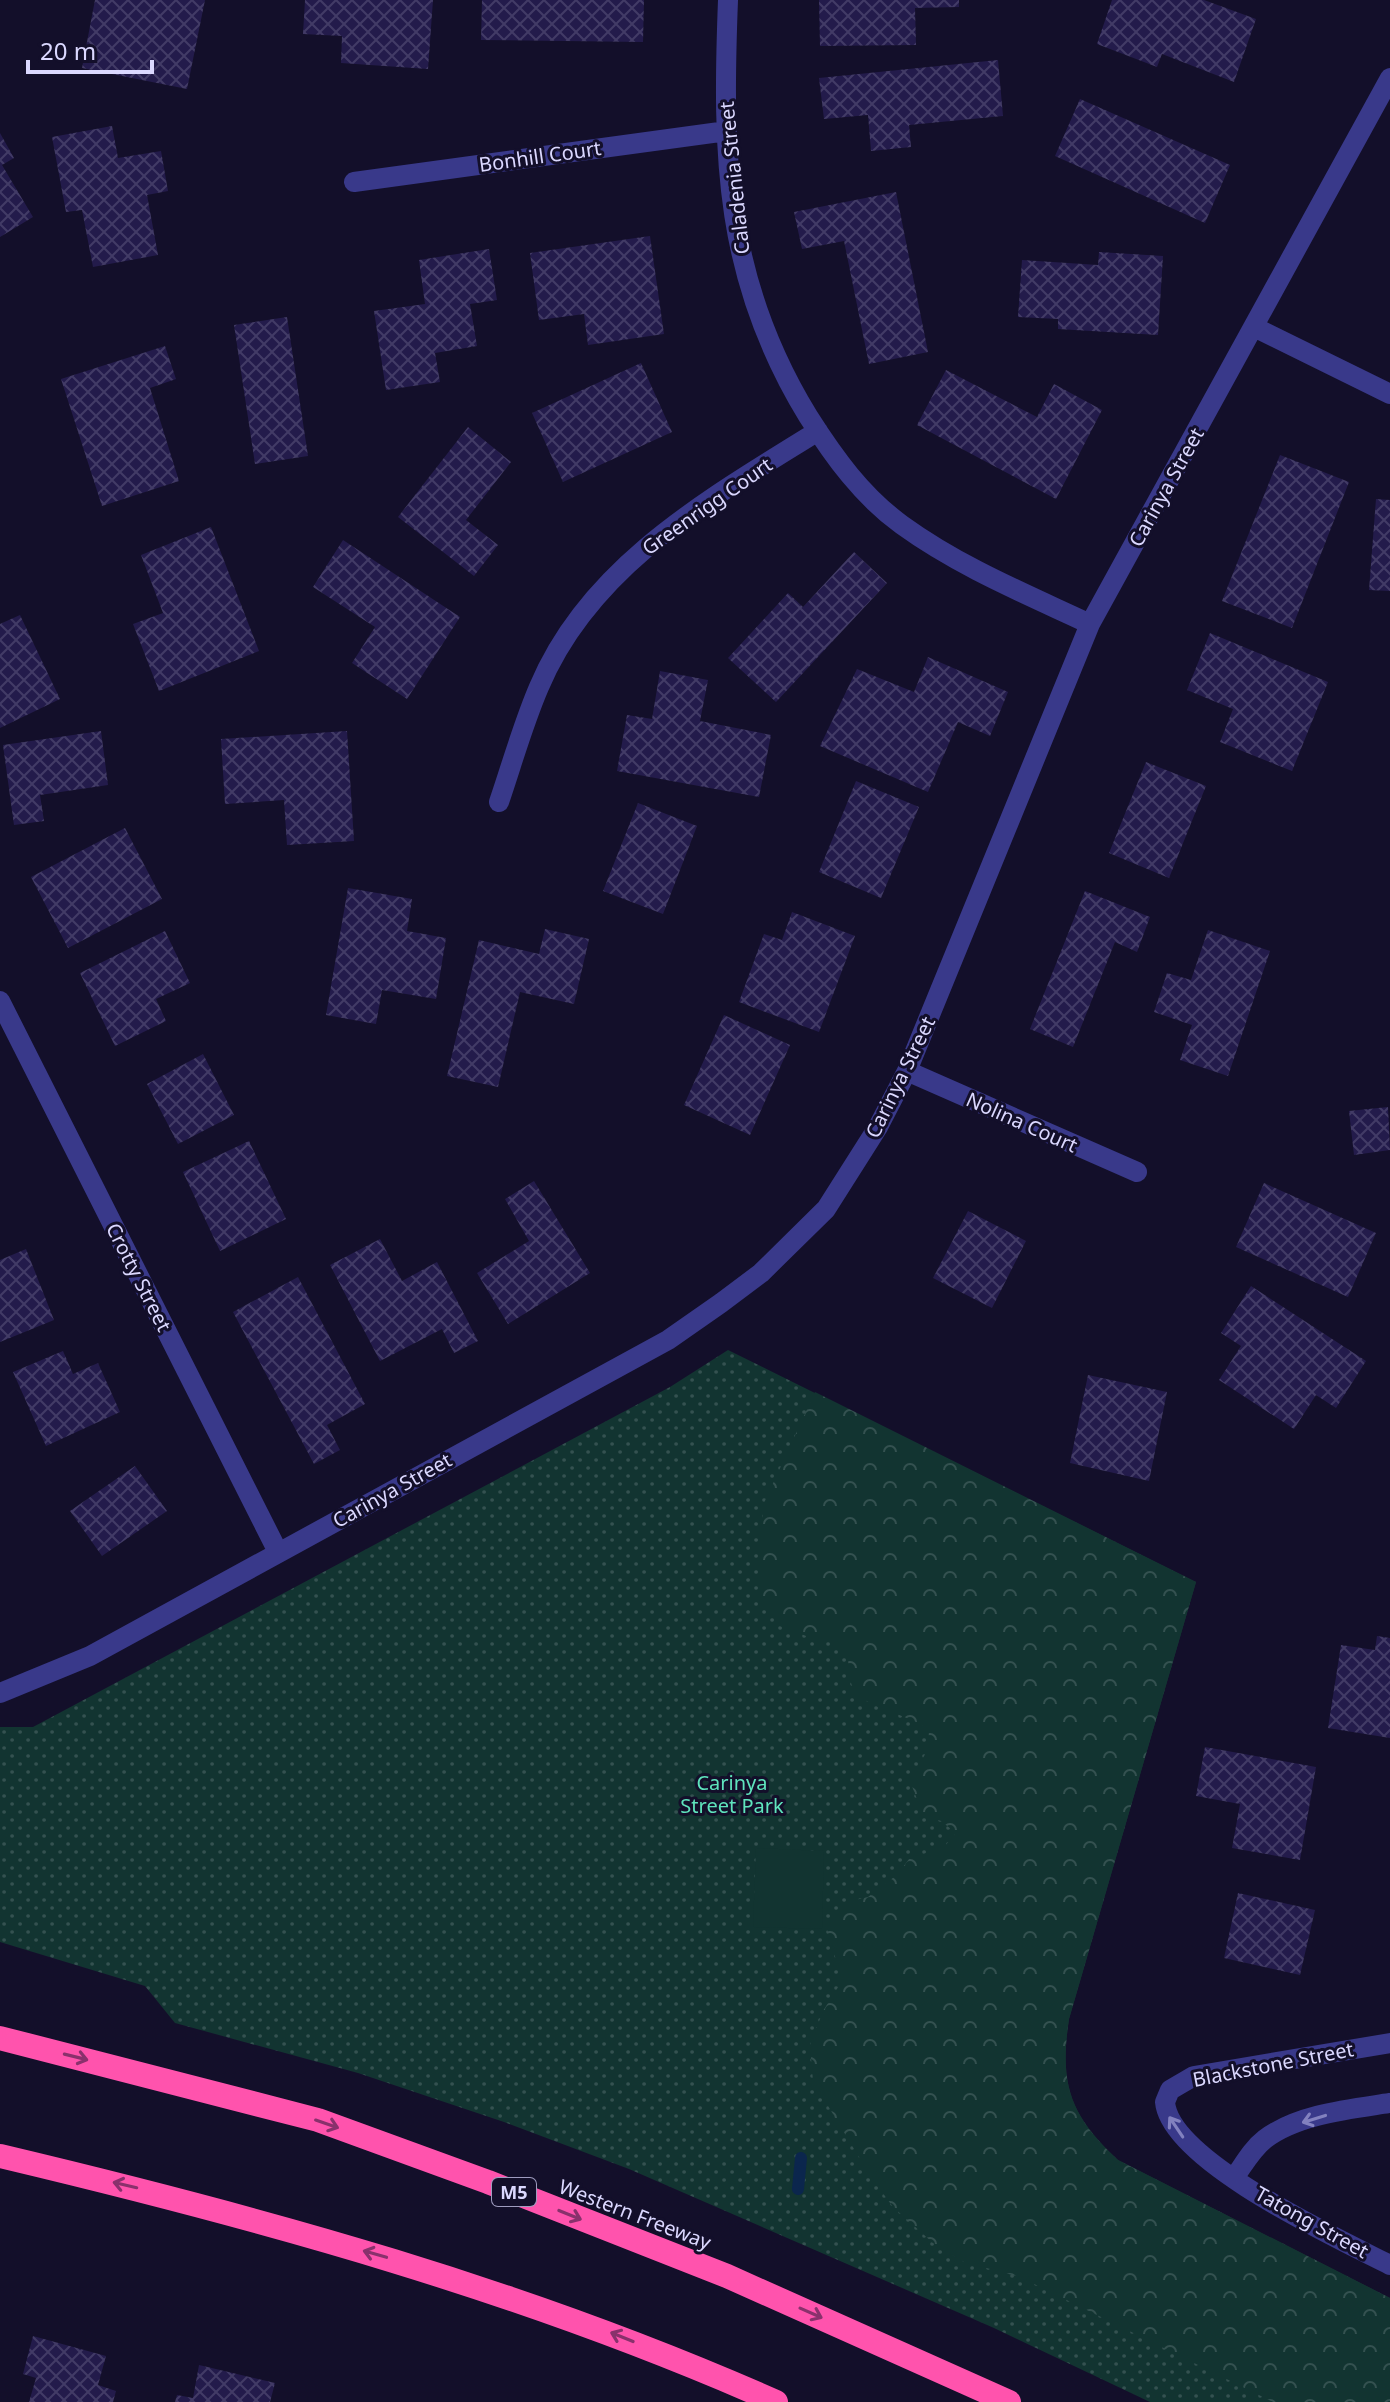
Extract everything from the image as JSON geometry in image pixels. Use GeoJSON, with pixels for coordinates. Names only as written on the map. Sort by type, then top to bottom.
{"type":"FeatureCollection","features":[{"type":"Feature","properties":{"kind":"highway","name":"Western Freeway"},"geometry":{"type":"LineString","coordinates":[[0,2038],[318,2120],[488,2182],[727,2276],[1009,2402]]}},
{"type":"Feature","properties":{"kind":"highway"},"geometry":{"type":"LineString","coordinates":[[0,2156],[170,2197],[449,2276],[574,2318],[776,2402]]}},
{"type":"Feature","properties":{"kind":"street","name":"Caladenia Street"},"geometry":{"type":"LineString","coordinates":[[728,0],[727,131],[736,234],[749,293],[767,341],[818,431],[831,453],[862,490],[900,523],[948,556],[1090,624]]}},
{"type":"Feature","properties":{"kind":"street","name":"Carinya Street"},"geometry":{"type":"LineString","coordinates":[[0,1693],[90,1656],[668,1340],[741,1288],[826,1209],[878,1127],[907,1071],[1090,624],[1390,78]]}},
{"type":"Feature","properties":{"kind":"street","name":"Bonhill Court"},"geometry":{"type":"LineString","coordinates":[[354,182],[727,131]]}},
{"type":"Feature","properties":{"kind":"street"},"geometry":{"type":"LineString","coordinates":[[1254,327],[1390,394]]}},
{"type":"Feature","properties":{"kind":"street","name":"Greenrigg Court"},"geometry":{"type":"LineString","coordinates":[[499,802],[539,686],[562,642],[596,597],[620,570],[661,534],[818,431]]}},
{"type":"Feature","properties":{"kind":"street","name":"Crotty Street"},"geometry":{"type":"LineString","coordinates":[[0,1001],[278,1552]]}},
{"type":"Feature","properties":{"kind":"street","name":"Nolina Court"},"geometry":{"type":"LineString","coordinates":[[907,1071],[1137,1172]]}},
{"type":"Feature","properties":{"kind":"street","name":"Blackstone Street"},"geometry":{"type":"LineString","coordinates":[[1234,2178],[1205,2158],[1174,2126],[1166,2107],[1170,2090],[1194,2076],[1211,2072],[1390,2043]]}},
{"type":"Feature","properties":{"kind":"street"},"geometry":{"type":"LineString","coordinates":[[1234,2178],[1257,2146],[1275,2133],[1325,2115],[1390,2103]]}},
{"type":"Feature","properties":{"kind":"street","name":"Tatong Street"},"geometry":{"type":"LineString","coordinates":[[1234,2178],[1308,2224],[1390,2265]]}},
{"type":"Feature","properties":{"kind":"green space","name":"Carinya Street Park"},"geometry":{"type":"Polygon","coordinates":[[[728,1350],[1196,1582],[1069,2019],[1067,2080],[1079,2113],[1118,2160],[1390,2298],[1390,2402],[1150,2402],[994,2328],[629,2169],[504,2122],[358,2073],[175,2023],[145,1986],[0,1942],[0,1727],[33,1727],[670,1387],[728,1350]]]}},
{"type":"Feature","properties":{"kind":"green space"},"geometry":{"type":"Polygon","coordinates":[[[815,1392],[1196,1582],[1069,2019],[1067,2081],[1079,2113],[1089,2129],[1118,2160],[1390,2298],[1390,2402],[1273,2402],[1020,2277],[964,2262],[933,2243],[893,2207],[871,2177],[813,2081],[810,2045],[823,2011],[842,1981],[827,1929],[851,1901],[868,1897],[898,1874],[909,1859],[944,1847],[956,1833],[941,1821],[923,1815],[910,1781],[928,1749],[929,1730],[859,1695],[851,1684],[847,1651],[833,1639],[814,1639],[780,1626],[760,1595],[758,1558],[764,1503],[815,1392]]]}},
{"type":"Feature","properties":{"kind":"green space"},"geometry":{"type":"Polygon","coordinates":[[[756,1848],[824,1851],[822,1929],[753,1927],[756,1848]]]}},
{"type":"Feature","properties":{"kind":"building"},"geometry":{"type":"Polygon","coordinates":[[[95,0],[205,0],[187,89],[82,68],[95,0]]]}},
{"type":"Feature","properties":{"kind":"building"},"geometry":{"type":"Polygon","coordinates":[[[305,0],[433,0],[428,69],[341,63],[342,36],[303,34],[305,0]]]}},
{"type":"Feature","properties":{"kind":"building"},"geometry":{"type":"Polygon","coordinates":[[[482,0],[644,0],[643,42],[481,40],[482,0]]]}},
{"type":"Feature","properties":{"kind":"building"},"geometry":{"type":"Polygon","coordinates":[[[819,0],[959,0],[959,7],[915,8],[916,45],[820,46],[819,0]]]}},
{"type":"Feature","properties":{"kind":"building"},"geometry":{"type":"Polygon","coordinates":[[[1112,0],[1204,0],[1256,19],[1234,82],[1162,54],[1157,67],[1097,44],[1112,0]]]}},
{"type":"Feature","properties":{"kind":"building"},"geometry":{"type":"Polygon","coordinates":[[[998,60],[1003,116],[909,125],[911,147],[871,151],[868,115],[824,119],[819,78],[998,60]]]}},
{"type":"Feature","properties":{"kind":"building"},"geometry":{"type":"Polygon","coordinates":[[[1080,99],[1230,165],[1205,223],[1055,156],[1080,99]]]}},
{"type":"Feature","properties":{"kind":"building"},"geometry":{"type":"Polygon","coordinates":[[[112,126],[118,158],[161,151],[168,191],[147,195],[158,255],[93,267],[82,210],[66,212],[52,137],[112,126]]]}},
{"type":"Feature","properties":{"kind":"building"},"geometry":{"type":"Polygon","coordinates":[[[0,133],[14,158],[2,165],[33,217],[0,237],[0,133]]]}},
{"type":"Feature","properties":{"kind":"building"},"geometry":{"type":"Polygon","coordinates":[[[896,192],[928,352],[869,364],[844,241],[802,249],[794,212],[896,192]]]}},
{"type":"Feature","properties":{"kind":"building"},"geometry":{"type":"Polygon","coordinates":[[[650,236],[664,334],[588,345],[584,314],[539,320],[530,253],[650,236]]]}},
{"type":"Feature","properties":{"kind":"building"},"geometry":{"type":"Polygon","coordinates":[[[489,249],[497,300],[470,304],[477,346],[435,353],[440,382],[386,390],[374,311],[425,304],[419,260],[489,249]]]}},
{"type":"Feature","properties":{"kind":"building"},"geometry":{"type":"Polygon","coordinates":[[[1099,252],[1163,256],[1158,335],[1058,329],[1058,319],[1018,317],[1022,260],[1098,265],[1099,252]]]}},
{"type":"Feature","properties":{"kind":"building"},"geometry":{"type":"Polygon","coordinates":[[[287,317],[308,456],[255,464],[234,325],[287,317]]]}},
{"type":"Feature","properties":{"kind":"building"},"geometry":{"type":"Polygon","coordinates":[[[165,346],[176,379],[150,388],[179,481],[102,506],[61,379],[165,346]]]}},
{"type":"Feature","properties":{"kind":"building"},"geometry":{"type":"Polygon","coordinates":[[[641,363],[672,432],[563,482],[532,413],[641,363]]]}},
{"type":"Feature","properties":{"kind":"building"},"geometry":{"type":"Polygon","coordinates":[[[946,370],[1037,417],[1054,384],[1102,410],[1056,499],[917,425],[946,370]]]}},
{"type":"Feature","properties":{"kind":"building"},"geometry":{"type":"Polygon","coordinates":[[[468,427],[511,462],[466,520],[498,545],[474,576],[398,517],[468,427]]]}},
{"type":"Feature","properties":{"kind":"building"},"geometry":{"type":"Polygon","coordinates":[[[1280,455],[1349,482],[1292,628],[1222,601],[1280,455]]]}},
{"type":"Feature","properties":{"kind":"building"},"geometry":{"type":"Polygon","coordinates":[[[1376,499],[1390,500],[1390,591],[1369,590],[1376,499]]]}},
{"type":"Feature","properties":{"kind":"building"},"geometry":{"type":"Polygon","coordinates":[[[211,527],[259,651],[159,691],[133,624],[163,613],[141,555],[211,527]]]}},
{"type":"Feature","properties":{"kind":"building"},"geometry":{"type":"Polygon","coordinates":[[[343,540],[460,617],[407,699],[352,663],[375,627],[313,587],[343,540]]]}},
{"type":"Feature","properties":{"kind":"building"},"geometry":{"type":"Polygon","coordinates":[[[854,552],[887,583],[776,702],[728,658],[788,593],[803,607],[854,552]]]}},
{"type":"Feature","properties":{"kind":"building"},"geometry":{"type":"Polygon","coordinates":[[[20,615],[60,699],[0,728],[0,624],[20,615]]]}},
{"type":"Feature","properties":{"kind":"building"},"geometry":{"type":"Polygon","coordinates":[[[1210,633],[1328,682],[1292,771],[1220,742],[1233,709],[1187,690],[1210,633]]]}},
{"type":"Feature","properties":{"kind":"building"},"geometry":{"type":"Polygon","coordinates":[[[928,657],[1008,692],[990,736],[958,722],[928,792],[820,746],[857,669],[914,692],[928,657]]]}},
{"type":"Feature","properties":{"kind":"building"},"geometry":{"type":"Polygon","coordinates":[[[660,671],[708,680],[700,721],[771,735],[759,797],[617,771],[627,715],[652,719],[660,671]]]}},
{"type":"Feature","properties":{"kind":"building"},"geometry":{"type":"Polygon","coordinates":[[[101,731],[108,785],[40,795],[44,821],[14,825],[3,745],[101,731]]]}},
{"type":"Feature","properties":{"kind":"building"},"geometry":{"type":"Polygon","coordinates":[[[347,731],[354,841],[287,845],[284,800],[225,804],[221,739],[347,731]]]}},
{"type":"Feature","properties":{"kind":"building"},"geometry":{"type":"Polygon","coordinates":[[[1146,762],[1206,786],[1169,878],[1109,853],[1146,762]]]}},
{"type":"Feature","properties":{"kind":"building"},"geometry":{"type":"Polygon","coordinates":[[[856,781],[919,807],[881,898],[819,872],[856,781]]]}},
{"type":"Feature","properties":{"kind":"building"},"geometry":{"type":"Polygon","coordinates":[[[638,803],[697,826],[663,914],[603,891],[638,803]]]}},
{"type":"Feature","properties":{"kind":"building"},"geometry":{"type":"Polygon","coordinates":[[[125,828],[162,899],[68,948],[31,877],[125,828]]]}},
{"type":"Feature","properties":{"kind":"building"},"geometry":{"type":"Polygon","coordinates":[[[348,888],[412,899],[407,931],[446,938],[436,999],[382,990],[376,1024],[326,1015],[348,888]]]}},
{"type":"Feature","properties":{"kind":"building"},"geometry":{"type":"Polygon","coordinates":[[[1085,891],[1150,917],[1137,952],[1115,942],[1073,1047],[1030,1029],[1085,891]]]}},
{"type":"Feature","properties":{"kind":"building"},"geometry":{"type":"Polygon","coordinates":[[[792,912],[855,936],[819,1032],[739,1002],[764,934],[782,940],[792,912]]]}},
{"type":"Feature","properties":{"kind":"building"},"geometry":{"type":"Polygon","coordinates":[[[545,929],[589,939],[574,1004],[520,992],[498,1087],[447,1076],[479,940],[539,954],[545,929]]]}},
{"type":"Feature","properties":{"kind":"building"},"geometry":{"type":"Polygon","coordinates":[[[1208,930],[1270,951],[1228,1076],[1180,1060],[1192,1025],[1154,1012],[1167,973],[1191,980],[1208,930]]]}},
{"type":"Feature","properties":{"kind":"building"},"geometry":{"type":"Polygon","coordinates":[[[165,931],[190,983],[156,999],[166,1021],[115,1046],[80,973],[165,931]]]}},
{"type":"Feature","properties":{"kind":"building"},"geometry":{"type":"Polygon","coordinates":[[[724,1015],[790,1045],[750,1135],[684,1105],[724,1015]]]}},
{"type":"Feature","properties":{"kind":"building"},"geometry":{"type":"Polygon","coordinates":[[[203,1054],[234,1115],[178,1144],[147,1084],[203,1054]]]}},
{"type":"Feature","properties":{"kind":"building"},"geometry":{"type":"Polygon","coordinates":[[[1388,1107],[1390,1150],[1354,1155],[1349,1111],[1388,1107]]]}},
{"type":"Feature","properties":{"kind":"building"},"geometry":{"type":"Polygon","coordinates":[[[249,1141],[286,1219],[220,1251],[183,1172],[249,1141]]]}},
{"type":"Feature","properties":{"kind":"building"},"geometry":{"type":"Polygon","coordinates":[[[534,1181],[590,1273],[508,1324],[477,1273],[529,1241],[505,1199],[534,1181]]]}},
{"type":"Feature","properties":{"kind":"building"},"geometry":{"type":"Polygon","coordinates":[[[1264,1183],[1376,1233],[1348,1297],[1236,1247],[1264,1183]]]}},
{"type":"Feature","properties":{"kind":"building"},"geometry":{"type":"Polygon","coordinates":[[[968,1211],[1026,1241],[992,1308],[933,1278],[968,1211]]]}},
{"type":"Feature","properties":{"kind":"building"},"geometry":{"type":"Polygon","coordinates":[[[380,1239],[402,1281],[437,1262],[478,1341],[454,1353],[442,1329],[380,1361],[330,1265],[380,1239]]]}},
{"type":"Feature","properties":{"kind":"building"},"geometry":{"type":"Polygon","coordinates":[[[26,1249],[54,1320],[0,1342],[0,1260],[26,1249]]]}},
{"type":"Feature","properties":{"kind":"building"},"geometry":{"type":"Polygon","coordinates":[[[298,1277],[365,1404],[327,1425],[340,1450],[314,1464],[233,1312],[298,1277]]]}},
{"type":"Feature","properties":{"kind":"building"},"geometry":{"type":"Polygon","coordinates":[[[1251,1286],[1366,1361],[1336,1408],[1316,1395],[1294,1429],[1219,1380],[1241,1346],[1221,1333],[1251,1286]]]}},
{"type":"Feature","properties":{"kind":"building"},"geometry":{"type":"Polygon","coordinates":[[[63,1351],[73,1374],[98,1363],[120,1412],[46,1446],[13,1372],[63,1351]]]}},
{"type":"Feature","properties":{"kind":"building"},"geometry":{"type":"Polygon","coordinates":[[[1088,1375],[1167,1392],[1149,1481],[1070,1463],[1088,1375]]]}},
{"type":"Feature","properties":{"kind":"building"},"geometry":{"type":"Polygon","coordinates":[[[135,1466],[167,1511],[102,1556],[70,1511],[135,1466]]]}},
{"type":"Feature","properties":{"kind":"building"},"geometry":{"type":"Polygon","coordinates":[[[1377,1636],[1390,1638],[1390,1738],[1328,1728],[1341,1645],[1375,1650],[1377,1636]]]}},
{"type":"Feature","properties":{"kind":"building"},"geometry":{"type":"Polygon","coordinates":[[[1205,1747],[1316,1767],[1300,1860],[1232,1848],[1240,1804],[1196,1796],[1205,1747]]]}},
{"type":"Feature","properties":{"kind":"building"},"geometry":{"type":"Polygon","coordinates":[[[1238,1893],[1315,1910],[1300,1975],[1224,1958],[1238,1893]]]}},
{"type":"Feature","properties":{"kind":"building"},"geometry":{"type":"Polygon","coordinates":[[[33,2336],[106,2356],[98,2385],[116,2391],[113,2402],[29,2402],[36,2378],[23,2374],[33,2336]]]}},
{"type":"Feature","properties":{"kind":"building"},"geometry":{"type":"Polygon","coordinates":[[[199,2365],[275,2383],[270,2402],[175,2402],[177,2395],[193,2398],[199,2365]]]}},
{"type":"Feature","properties":{"kind":"waterway"},"geometry":{"type":"LineString","coordinates":[[798,2189],[801,2158]]}}]}
